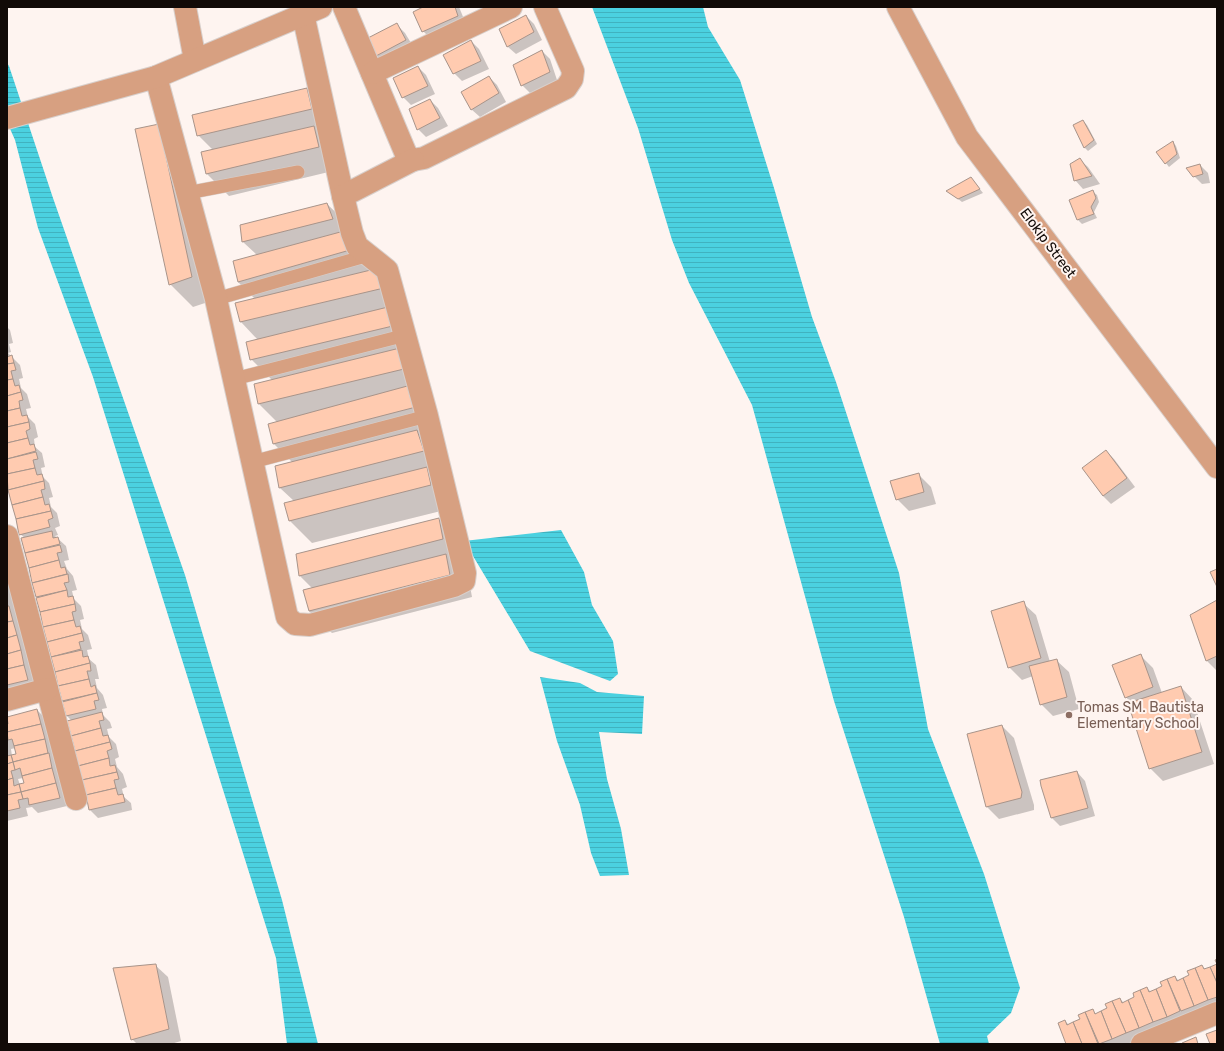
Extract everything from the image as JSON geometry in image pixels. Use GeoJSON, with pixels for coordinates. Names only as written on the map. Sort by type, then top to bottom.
{"type":"FeatureCollection","features":[{"type":"Feature","properties":{"kind":"street"},"geometry":{"type":"LineString","coordinates":[[184,7],[195,60]]}},
{"type":"Feature","properties":{"kind":"street"},"geometry":{"type":"LineString","coordinates":[[344,7],[406,154],[414,160]]}},
{"type":"Feature","properties":{"kind":"street"},"geometry":{"type":"LineString","coordinates":[[372,73],[511,7]]}},
{"type":"Feature","properties":{"kind":"street"},"geometry":{"type":"LineString","coordinates":[[343,196],[414,160],[424,158],[566,88],[572,79],[573,72],[544,7]]}},
{"type":"Feature","properties":{"kind":"street","name":"Elokip Street"},"geometry":{"type":"LineString","coordinates":[[898,7],[967,137],[1217,467]]}},
{"type":"Feature","properties":{"kind":"street"},"geometry":{"type":"LineString","coordinates":[[7,118],[156,76],[312,11],[343,196],[352,233],[357,246],[387,270],[427,416],[465,573],[464,581],[454,586],[310,625],[295,624],[287,617],[216,299],[156,76]]}},
{"type":"Feature","properties":{"kind":"street"},"geometry":{"type":"LineString","coordinates":[[7,536],[76,798]]}},
{"type":"Feature","properties":{"kind":"street"},"geometry":{"type":"LineString","coordinates":[[7,700],[47,689]]}},
{"type":"Feature","properties":{"kind":"street"},"geometry":{"type":"LineString","coordinates":[[1142,1044],[1217,1013]]}},
{"type":"Feature","properties":{"kind":"lane"},"geometry":{"type":"LineString","coordinates":[[187,193],[298,172]]}},
{"type":"Feature","properties":{"kind":"lane"},"geometry":{"type":"LineString","coordinates":[[216,299],[368,255]]}},
{"type":"Feature","properties":{"kind":"lane"},"geometry":{"type":"LineString","coordinates":[[234,379],[406,335]]}},
{"type":"Feature","properties":{"kind":"lane"},"geometry":{"type":"LineString","coordinates":[[252,462],[427,416]]}},
{"type":"Feature","properties":{"kind":"water"},"geometry":{"type":"Polygon","coordinates":[[[592,7],[703,7],[708,27],[740,80],[812,317],[836,382],[899,573],[928,729],[984,874],[1020,988],[1011,1013],[987,1036],[989,1044],[940,1044],[904,917],[834,701],[752,405],[689,283],[672,240],[638,128],[592,7]]]}},
{"type":"Feature","properties":{"kind":"water"},"geometry":{"type":"Polygon","coordinates":[[[7,63],[185,575],[282,900],[318,1044],[287,1044],[276,958],[93,377],[38,228],[15,140],[7,122],[7,63]]]}},
{"type":"Feature","properties":{"kind":"water"},"geometry":{"type":"Polygon","coordinates":[[[561,530],[584,572],[592,605],[613,641],[618,674],[610,681],[530,651],[464,541],[561,530]]]}},
{"type":"Feature","properties":{"kind":"water"},"geometry":{"type":"Polygon","coordinates":[[[540,677],[580,683],[597,692],[644,696],[642,734],[599,732],[607,779],[621,829],[629,875],[600,876],[591,853],[580,805],[557,741],[540,677]]]}},
{"type":"Feature","properties":{"kind":"building"},"geometry":{"type":"Polygon","coordinates":[[[423,7],[455,7],[458,16],[422,32],[413,12],[423,7]]]}},
{"type":"Feature","properties":{"kind":"building"},"geometry":{"type":"Polygon","coordinates":[[[526,15],[534,32],[507,47],[499,29],[526,15]]]}},
{"type":"Feature","properties":{"kind":"building"},"geometry":{"type":"Polygon","coordinates":[[[397,23],[406,40],[376,56],[366,39],[397,23]]]}},
{"type":"Feature","properties":{"kind":"building"},"geometry":{"type":"Polygon","coordinates":[[[471,40],[481,61],[453,74],[443,55],[471,40]]]}},
{"type":"Feature","properties":{"kind":"building"},"geometry":{"type":"Polygon","coordinates":[[[542,50],[550,72],[521,86],[513,65],[542,50]]]}},
{"type":"Feature","properties":{"kind":"building"},"geometry":{"type":"Polygon","coordinates":[[[418,66],[428,86],[402,98],[393,78],[418,66]]]}},
{"type":"Feature","properties":{"kind":"building"},"geometry":{"type":"Polygon","coordinates":[[[489,76],[499,93],[471,110],[461,92],[489,76]]]}},
{"type":"Feature","properties":{"kind":"building"},"geometry":{"type":"Polygon","coordinates":[[[307,88],[312,109],[197,136],[192,115],[307,88]]]}},
{"type":"Feature","properties":{"kind":"building"},"geometry":{"type":"Polygon","coordinates":[[[430,99],[440,118],[417,130],[409,109],[430,99]]]}},
{"type":"Feature","properties":{"kind":"building"},"geometry":{"type":"Polygon","coordinates":[[[1083,120],[1094,140],[1084,148],[1073,125],[1083,120]]]}},
{"type":"Feature","properties":{"kind":"building"},"geometry":{"type":"Polygon","coordinates":[[[159,124],[192,277],[169,285],[135,129],[159,124]]]}},
{"type":"Feature","properties":{"kind":"building"},"geometry":{"type":"Polygon","coordinates":[[[314,126],[319,147],[206,174],[201,152],[314,126]]]}},
{"type":"Feature","properties":{"kind":"building"},"geometry":{"type":"Polygon","coordinates":[[[1173,141],[1177,154],[1165,164],[1156,152],[1173,141]]]}},
{"type":"Feature","properties":{"kind":"building"},"geometry":{"type":"Polygon","coordinates":[[[1080,158],[1092,176],[1074,181],[1070,164],[1080,158]]]}},
{"type":"Feature","properties":{"kind":"building"},"geometry":{"type":"Polygon","coordinates":[[[1200,164],[1203,174],[1193,177],[1186,168],[1200,164]]]}},
{"type":"Feature","properties":{"kind":"building"},"geometry":{"type":"Polygon","coordinates":[[[971,177],[980,189],[958,199],[946,191],[971,177]]]}},
{"type":"Feature","properties":{"kind":"building"},"geometry":{"type":"Polygon","coordinates":[[[1093,190],[1096,198],[1091,207],[1094,214],[1077,220],[1069,200],[1093,190]]]}},
{"type":"Feature","properties":{"kind":"building"},"geometry":{"type":"Polygon","coordinates":[[[327,203],[333,219],[242,242],[240,225],[327,203]]]}},
{"type":"Feature","properties":{"kind":"building"},"geometry":{"type":"Polygon","coordinates":[[[344,231],[350,250],[238,282],[233,261],[344,231]]]}},
{"type":"Feature","properties":{"kind":"building"},"geometry":{"type":"Polygon","coordinates":[[[379,268],[384,288],[240,322],[235,303],[379,268]]]}},
{"type":"Feature","properties":{"kind":"building"},"geometry":{"type":"Polygon","coordinates":[[[392,306],[397,325],[250,360],[246,342],[392,306]]]}},
{"type":"Feature","properties":{"kind":"building"},"geometry":{"type":"Polygon","coordinates":[[[400,348],[404,369],[258,404],[254,384],[400,348]]]}},
{"type":"Feature","properties":{"kind":"building"},"geometry":{"type":"Polygon","coordinates":[[[12,355],[14,363],[7,364],[7,357],[12,355]]]}},
{"type":"Feature","properties":{"kind":"building"},"geometry":{"type":"Polygon","coordinates":[[[14,363],[16,370],[11,371],[13,379],[7,380],[7,364],[14,363]]]}},
{"type":"Feature","properties":{"kind":"building"},"geometry":{"type":"Polygon","coordinates":[[[13,379],[15,386],[19,385],[21,392],[7,396],[7,380],[13,379]]]}},
{"type":"Feature","properties":{"kind":"building"},"geometry":{"type":"Polygon","coordinates":[[[411,385],[416,407],[273,444],[268,424],[411,385]]]}},
{"type":"Feature","properties":{"kind":"building"},"geometry":{"type":"Polygon","coordinates":[[[21,392],[23,400],[19,401],[20,408],[7,411],[7,396],[21,392]]]}},
{"type":"Feature","properties":{"kind":"building"},"geometry":{"type":"Polygon","coordinates":[[[20,408],[22,416],[27,415],[29,422],[7,427],[7,411],[20,408]]]}},
{"type":"Feature","properties":{"kind":"building"},"geometry":{"type":"Polygon","coordinates":[[[29,422],[30,429],[26,431],[28,438],[7,443],[7,427],[29,422]]]}},
{"type":"Feature","properties":{"kind":"building"},"geometry":{"type":"Polygon","coordinates":[[[417,430],[424,451],[279,488],[275,466],[417,430]]]}},
{"type":"Feature","properties":{"kind":"building"},"geometry":{"type":"Polygon","coordinates":[[[28,438],[30,445],[34,444],[36,451],[7,459],[7,443],[28,438]]]}},
{"type":"Feature","properties":{"kind":"building"},"geometry":{"type":"Polygon","coordinates":[[[1106,450],[1127,478],[1103,496],[1082,468],[1106,450]]]}},
{"type":"Feature","properties":{"kind":"building"},"geometry":{"type":"Polygon","coordinates":[[[36,452],[38,459],[33,460],[35,468],[7,474],[7,459],[36,452]]]}},
{"type":"Feature","properties":{"kind":"building"},"geometry":{"type":"Polygon","coordinates":[[[427,467],[431,485],[289,521],[284,503],[427,467]]]}},
{"type":"Feature","properties":{"kind":"building"},"geometry":{"type":"Polygon","coordinates":[[[35,468],[37,475],[42,474],[44,481],[8,490],[7,474],[35,468]]]}},
{"type":"Feature","properties":{"kind":"building"},"geometry":{"type":"Polygon","coordinates":[[[919,473],[924,492],[896,500],[890,481],[919,473]]]}},
{"type":"Feature","properties":{"kind":"building"},"geometry":{"type":"Polygon","coordinates":[[[44,481],[45,489],[41,490],[43,497],[12,505],[8,490],[44,481]]]}},
{"type":"Feature","properties":{"kind":"building"},"geometry":{"type":"Polygon","coordinates":[[[43,497],[45,505],[49,504],[51,511],[16,519],[12,505],[43,497]]]}},
{"type":"Feature","properties":{"kind":"building"},"geometry":{"type":"Polygon","coordinates":[[[51,511],[53,518],[48,520],[50,527],[19,535],[16,519],[51,511]]]}},
{"type":"Feature","properties":{"kind":"building"},"geometry":{"type":"Polygon","coordinates":[[[439,518],[443,539],[299,576],[296,554],[439,518]]]}},
{"type":"Feature","properties":{"kind":"building"},"geometry":{"type":"Polygon","coordinates":[[[52,531],[53,538],[58,537],[60,544],[25,553],[21,538],[52,531]]]}},
{"type":"Feature","properties":{"kind":"building"},"geometry":{"type":"Polygon","coordinates":[[[60,545],[62,552],[57,553],[59,560],[29,568],[25,553],[60,545]]]}},
{"type":"Feature","properties":{"kind":"building"},"geometry":{"type":"Polygon","coordinates":[[[446,554],[450,575],[309,611],[303,590],[446,554]]]}},
{"type":"Feature","properties":{"kind":"building"},"geometry":{"type":"Polygon","coordinates":[[[59,560],[61,568],[65,567],[67,574],[32,583],[29,568],[59,560]]]}},
{"type":"Feature","properties":{"kind":"building"},"geometry":{"type":"Polygon","coordinates":[[[1217,569],[1217,587],[1210,572],[1217,569]]]}},
{"type":"Feature","properties":{"kind":"building"},"geometry":{"type":"Polygon","coordinates":[[[68,574],[69,582],[64,583],[67,590],[36,597],[32,583],[68,574]]]}},
{"type":"Feature","properties":{"kind":"building"},"geometry":{"type":"Polygon","coordinates":[[[67,590],[68,597],[73,596],[75,604],[40,612],[36,598],[67,590]]]}},
{"type":"Feature","properties":{"kind":"building"},"geometry":{"type":"Polygon","coordinates":[[[1217,600],[1217,656],[1206,661],[1190,615],[1217,600]]]}},
{"type":"Feature","properties":{"kind":"building"},"geometry":{"type":"Polygon","coordinates":[[[1024,601],[1041,658],[1008,668],[991,611],[1024,601]]]}},
{"type":"Feature","properties":{"kind":"building"},"geometry":{"type":"Polygon","coordinates":[[[75,604],[76,611],[72,612],[74,620],[43,627],[40,612],[75,604]]]}},
{"type":"Feature","properties":{"kind":"building"},"geometry":{"type":"Polygon","coordinates":[[[7,606],[9,606],[13,621],[7,622],[7,606]]]}},
{"type":"Feature","properties":{"kind":"building"},"geometry":{"type":"Polygon","coordinates":[[[74,620],[76,627],[80,626],[82,633],[47,642],[43,627],[74,620]]]}},
{"type":"Feature","properties":{"kind":"building"},"geometry":{"type":"Polygon","coordinates":[[[13,621],[17,635],[7,638],[7,622],[13,621]]]}},
{"type":"Feature","properties":{"kind":"building"},"geometry":{"type":"Polygon","coordinates":[[[82,633],[84,641],[79,642],[81,649],[51,657],[47,642],[82,633]]]}},
{"type":"Feature","properties":{"kind":"building"},"geometry":{"type":"Polygon","coordinates":[[[17,635],[21,650],[7,654],[7,638],[17,635]]]}},
{"type":"Feature","properties":{"kind":"building"},"geometry":{"type":"Polygon","coordinates":[[[21,650],[24,665],[7,669],[7,654],[21,650]]]}},
{"type":"Feature","properties":{"kind":"building"},"geometry":{"type":"Polygon","coordinates":[[[82,650],[83,657],[88,656],[90,663],[55,672],[51,657],[82,650]]]}},
{"type":"Feature","properties":{"kind":"building"},"geometry":{"type":"Polygon","coordinates":[[[1141,654],[1153,687],[1125,698],[1112,665],[1141,654]]]}},
{"type":"Feature","properties":{"kind":"building"},"geometry":{"type":"Polygon","coordinates":[[[1057,659],[1067,697],[1040,705],[1029,666],[1057,659]]]}},
{"type":"Feature","properties":{"kind":"building"},"geometry":{"type":"Polygon","coordinates":[[[90,663],[91,671],[87,671],[89,679],[58,686],[55,672],[90,663]]]}},
{"type":"Feature","properties":{"kind":"building"},"geometry":{"type":"Polygon","coordinates":[[[24,665],[28,680],[7,685],[7,669],[24,665]]]}},
{"type":"Feature","properties":{"kind":"building"},"geometry":{"type":"Polygon","coordinates":[[[89,679],[91,687],[95,685],[97,693],[62,701],[58,686],[89,679]]]}},
{"type":"Feature","properties":{"kind":"building"},"geometry":{"type":"Polygon","coordinates":[[[1181,686],[1202,752],[1149,769],[1128,703],[1181,686]]]}},
{"type":"Feature","properties":{"kind":"building"},"geometry":{"type":"Polygon","coordinates":[[[97,693],[99,700],[94,701],[96,709],[66,716],[62,702],[97,693]]]}},
{"type":"Feature","properties":{"kind":"building"},"geometry":{"type":"Polygon","coordinates":[[[37,709],[41,724],[7,732],[7,717],[37,709]]]}},
{"type":"Feature","properties":{"kind":"building"},"geometry":{"type":"Polygon","coordinates":[[[102,712],[104,720],[99,721],[101,728],[71,736],[67,721],[102,712]]]}},
{"type":"Feature","properties":{"kind":"building"},"geometry":{"type":"Polygon","coordinates":[[[41,724],[45,739],[14,746],[12,739],[8,740],[7,732],[41,724]]]}},
{"type":"Feature","properties":{"kind":"building"},"geometry":{"type":"Polygon","coordinates":[[[1002,725],[1022,792],[1021,798],[986,807],[967,734],[1002,725]]]}},
{"type":"Feature","properties":{"kind":"building"},"geometry":{"type":"Polygon","coordinates":[[[101,728],[103,736],[108,735],[110,742],[75,751],[71,736],[101,728]]]}},
{"type":"Feature","properties":{"kind":"building"},"geometry":{"type":"Polygon","coordinates":[[[45,739],[48,753],[13,762],[11,755],[16,754],[14,746],[45,739]]]}},
{"type":"Feature","properties":{"kind":"building"},"geometry":{"type":"Polygon","coordinates":[[[110,742],[112,749],[107,751],[109,758],[78,766],[75,751],[110,742]]]}},
{"type":"Feature","properties":{"kind":"building"},"geometry":{"type":"Polygon","coordinates":[[[49,753],[52,768],[22,776],[20,768],[15,770],[13,762],[49,753]]]}},
{"type":"Feature","properties":{"kind":"building"},"geometry":{"type":"Polygon","coordinates":[[[11,755],[13,762],[7,764],[7,756],[11,755]]]}},
{"type":"Feature","properties":{"kind":"building"},"geometry":{"type":"Polygon","coordinates":[[[109,758],[110,766],[115,765],[117,772],[82,780],[78,766],[109,758]]]}},
{"type":"Feature","properties":{"kind":"building"},"geometry":{"type":"Polygon","coordinates":[[[13,762],[15,770],[11,771],[13,778],[7,780],[7,764],[13,762]]]}},
{"type":"Feature","properties":{"kind":"building"},"geometry":{"type":"Polygon","coordinates":[[[52,768],[56,783],[21,792],[19,784],[24,783],[22,776],[52,768]]]}},
{"type":"Feature","properties":{"kind":"building"},"geometry":{"type":"Polygon","coordinates":[[[1077,771],[1088,808],[1051,818],[1040,780],[1077,771]]]}},
{"type":"Feature","properties":{"kind":"building"},"geometry":{"type":"Polygon","coordinates":[[[117,772],[119,779],[114,780],[116,788],[86,795],[82,780],[117,772]]]}},
{"type":"Feature","properties":{"kind":"building"},"geometry":{"type":"Polygon","coordinates":[[[13,778],[14,786],[19,784],[21,792],[7,795],[7,780],[13,778]]]}},
{"type":"Feature","properties":{"kind":"building"},"geometry":{"type":"Polygon","coordinates":[[[56,783],[60,798],[29,805],[28,798],[23,799],[21,792],[56,783]]]}},
{"type":"Feature","properties":{"kind":"building"},"geometry":{"type":"Polygon","coordinates":[[[116,788],[118,795],[123,794],[125,802],[89,810],[86,795],[116,788]]]}},
{"type":"Feature","properties":{"kind":"building"},"geometry":{"type":"Polygon","coordinates":[[[21,792],[23,799],[18,800],[20,808],[7,811],[7,795],[21,792]]]}},
{"type":"Feature","properties":{"kind":"building"},"geometry":{"type":"Polygon","coordinates":[[[156,964],[169,1029],[131,1040],[113,968],[156,964]]]}},
{"type":"Feature","properties":{"kind":"building"},"geometry":{"type":"Polygon","coordinates":[[[1217,964],[1217,983],[1210,967],[1217,964]]]}},
{"type":"Feature","properties":{"kind":"building"},"geometry":{"type":"Polygon","coordinates":[[[1202,965],[1204,969],[1210,967],[1217,983],[1217,997],[1208,1000],[1195,968],[1202,965]]]}},
{"type":"Feature","properties":{"kind":"building"},"geometry":{"type":"Polygon","coordinates":[[[1195,968],[1208,1000],[1194,1006],[1183,978],[1189,975],[1187,971],[1195,968]]]}},
{"type":"Feature","properties":{"kind":"building"},"geometry":{"type":"Polygon","coordinates":[[[1175,976],[1177,981],[1183,978],[1194,1006],[1181,1011],[1167,979],[1175,976]]]}},
{"type":"Feature","properties":{"kind":"building"},"geometry":{"type":"Polygon","coordinates":[[[1167,979],[1180,1011],[1167,1017],[1156,989],[1162,986],[1160,982],[1167,979]]]}},
{"type":"Feature","properties":{"kind":"building"},"geometry":{"type":"Polygon","coordinates":[[[1147,987],[1149,992],[1156,989],[1167,1017],[1153,1022],[1140,990],[1147,987]]]}},
{"type":"Feature","properties":{"kind":"building"},"geometry":{"type":"Polygon","coordinates":[[[1140,990],[1153,1022],[1139,1028],[1128,1000],[1134,997],[1133,993],[1140,990]]]}},
{"type":"Feature","properties":{"kind":"building"},"geometry":{"type":"Polygon","coordinates":[[[1120,998],[1122,1003],[1128,1000],[1139,1028],[1126,1033],[1112,1001],[1120,998]]]}},
{"type":"Feature","properties":{"kind":"building"},"geometry":{"type":"Polygon","coordinates":[[[1112,1001],[1126,1033],[1112,1039],[1101,1011],[1107,1008],[1105,1004],[1112,1001]]]}},
{"type":"Feature","properties":{"kind":"building"},"geometry":{"type":"Polygon","coordinates":[[[1093,1009],[1095,1014],[1101,1011],[1112,1039],[1099,1044],[1085,1012],[1093,1009]]]}},
{"type":"Feature","properties":{"kind":"building"},"geometry":{"type":"Polygon","coordinates":[[[1085,1012],[1098,1044],[1082,1044],[1073,1022],[1080,1019],[1078,1015],[1085,1012]]]}},
{"type":"Feature","properties":{"kind":"building"},"geometry":{"type":"Polygon","coordinates":[[[1065,1020],[1067,1025],[1073,1022],[1082,1044],[1066,1044],[1058,1023],[1065,1020]]]}},
{"type":"Feature","properties":{"kind":"building"},"geometry":{"type":"Polygon","coordinates":[[[1217,1030],[1217,1044],[1210,1044],[1206,1034],[1217,1030]]]}},
{"type":"Feature","properties":{"kind":"building"},"geometry":{"type":"Polygon","coordinates":[[[1196,1037],[1198,1044],[1182,1044],[1182,1043],[1196,1037]]]}},
{"type":"Feature","properties":{"kind":"place","name":"Tomas SM. Bautista Elementary School"},"geometry":{"type":"Point","coordinates":[1069,715]}}]}
